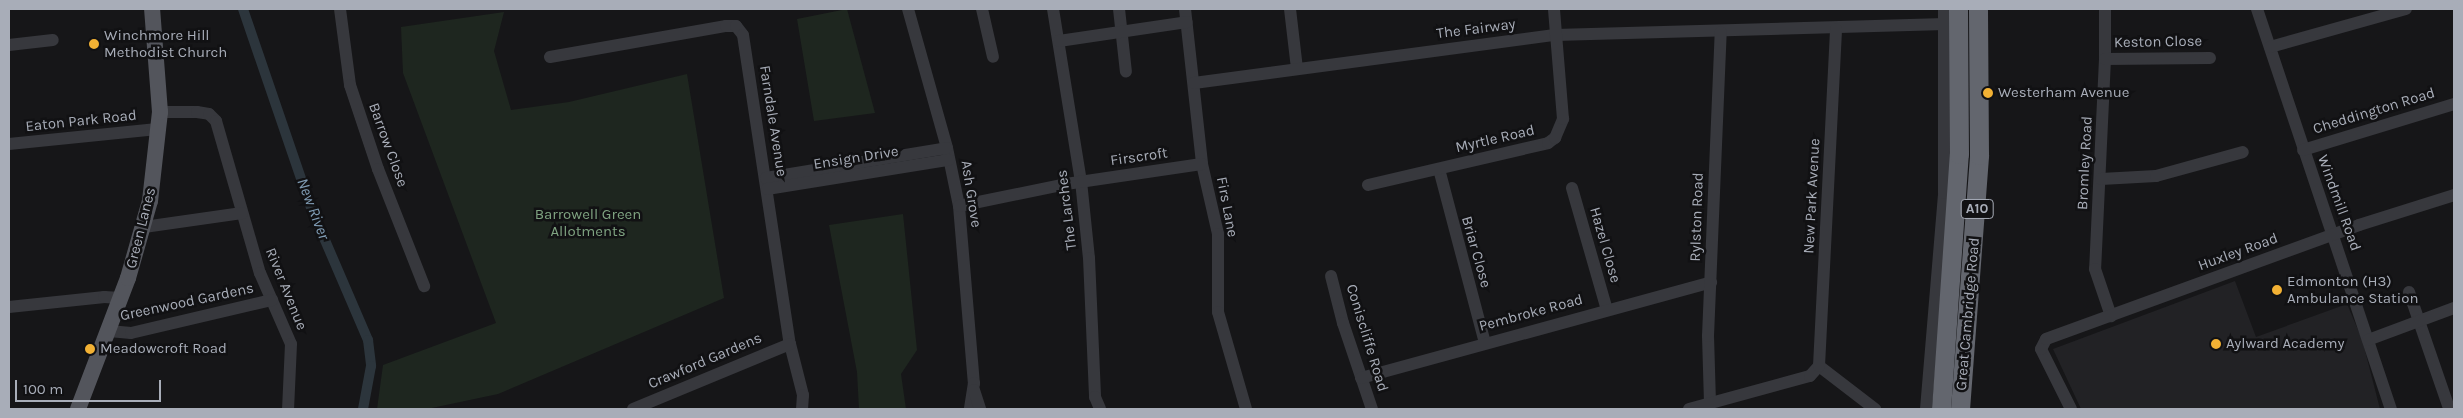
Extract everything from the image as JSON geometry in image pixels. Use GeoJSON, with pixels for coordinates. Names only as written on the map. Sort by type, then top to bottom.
{"type":"FeatureCollection","features":[{"type":"Feature","properties":{"kind":"highway","name":"Great Cambridge Road"},"geometry":{"type":"LineString","coordinates":[[1941,409],[1960,154],[1958,9]]}},
{"type":"Feature","properties":{"kind":"highway","name":"Great Cambridge Road"},"geometry":{"type":"LineString","coordinates":[[1960,409],[1980,155],[1978,9]]}},
{"type":"Feature","properties":{"kind":"main road","name":"Green Lanes"},"geometry":{"type":"LineString","coordinates":[[78,409],[121,298],[144,226],[160,112],[152,9]]}},
{"type":"Feature","properties":{"kind":"street","name":"Barrow Close"},"geometry":{"type":"LineString","coordinates":[[340,9],[350,85],[378,169],[424,286]]}},
{"type":"Feature","properties":{"kind":"street","name":"Ash Grove"},"geometry":{"type":"LineString","coordinates":[[908,9],[948,154],[959,206],[974,390],[980,409]]}},
{"type":"Feature","properties":{"kind":"street"},"geometry":{"type":"LineString","coordinates":[[982,9],[993,57]]}},
{"type":"Feature","properties":{"kind":"street","name":"The Larches"},"geometry":{"type":"LineString","coordinates":[[1053,9],[1081,182],[1089,258],[1095,397],[1100,409]]}},
{"type":"Feature","properties":{"kind":"street"},"geometry":{"type":"LineString","coordinates":[[1120,9],[1126,72]]}},
{"type":"Feature","properties":{"kind":"street"},"geometry":{"type":"LineString","coordinates":[[1290,9],[1297,69]]}},
{"type":"Feature","properties":{"kind":"street"},"geometry":{"type":"LineString","coordinates":[[1554,9],[1555,35]]}},
{"type":"Feature","properties":{"kind":"street"},"geometry":{"type":"LineString","coordinates":[[1926,409],[1944,193],[1944,9]]}},
{"type":"Feature","properties":{"kind":"street","name":"Bromley Road"},"geometry":{"type":"LineString","coordinates":[[2105,9],[2106,59],[2096,270],[2111,316]]}},
{"type":"Feature","properties":{"kind":"street","name":"Windmill Road"},"geometry":{"type":"LineString","coordinates":[[2257,9],[2391,409]]}},
{"type":"Feature","properties":{"kind":"street"},"geometry":{"type":"LineString","coordinates":[[2270,47],[2406,9]]}},
{"type":"Feature","properties":{"kind":"street"},"geometry":{"type":"LineString","coordinates":[[1059,41],[1186,15]]}},
{"type":"Feature","properties":{"kind":"street","name":"Firs Lane"},"geometry":{"type":"LineString","coordinates":[[1186,15],[1202,164],[1218,234],[1218,312],[1246,409]]}},
{"type":"Feature","properties":{"kind":"street","name":"The Fairway"},"geometry":{"type":"LineString","coordinates":[[1194,83],[1555,35],[1836,29],[1944,24]]}},
{"type":"Feature","properties":{"kind":"street","name":"Farndale Avenue"},"geometry":{"type":"LineString","coordinates":[[550,57],[736,26],[743,35],[790,344],[803,395],[802,409]]}},
{"type":"Feature","properties":{"kind":"street","name":"New Park Avenue"},"geometry":{"type":"LineString","coordinates":[[1819,366],[1836,29]]}},
{"type":"Feature","properties":{"kind":"street","name":"Rylston Road"},"geometry":{"type":"LineString","coordinates":[[1710,403],[1711,282],[1721,32]]}},
{"type":"Feature","properties":{"kind":"street","name":"Myrtle Road"},"geometry":{"type":"LineString","coordinates":[[1368,184],[1548,143],[1555,138],[1562,119],[1555,35]]}},
{"type":"Feature","properties":{"kind":"street"},"geometry":{"type":"LineString","coordinates":[[9,45],[53,40]]}},
{"type":"Feature","properties":{"kind":"street","name":"Keston Close"},"geometry":{"type":"LineString","coordinates":[[2106,59],[2210,58]]}},
{"type":"Feature","properties":{"kind":"street","name":"Cheddington Road"},"geometry":{"type":"LineString","coordinates":[[2303,150],[2454,104]]}},
{"type":"Feature","properties":{"kind":"street","name":"River Avenue"},"geometry":{"type":"LineString","coordinates":[[160,112],[198,112],[213,116],[260,273],[291,344],[288,409]]}},
{"type":"Feature","properties":{"kind":"street","name":"Eaton Park Road"},"geometry":{"type":"LineString","coordinates":[[9,144],[157,129]]}},
{"type":"Feature","properties":{"kind":"street"},"geometry":{"type":"LineString","coordinates":[[2101,179],[2156,176],[2243,152]]}},
{"type":"Feature","properties":{"kind":"street","name":"Ensign Drive"},"geometry":{"type":"LineString","coordinates":[[767,183],[948,154]]}},
{"type":"Feature","properties":{"kind":"street","name":"Firscroft"},"geometry":{"type":"LineString","coordinates":[[959,206],[1081,182],[1202,164]]}},
{"type":"Feature","properties":{"kind":"street","name":"Briar Close"},"geometry":{"type":"LineString","coordinates":[[1439,169],[1485,343]]}},
{"type":"Feature","properties":{"kind":"street","name":"Hazel Close"},"geometry":{"type":"LineString","coordinates":[[1572,188],[1607,310]]}},
{"type":"Feature","properties":{"kind":"street","name":"Huxley Road"},"geometry":{"type":"LineString","coordinates":[[2071,409],[2041,349],[2046,339],[2334,235],[2454,195]]}},
{"type":"Feature","properties":{"kind":"street"},"geometry":{"type":"LineString","coordinates":[[144,226],[242,213]]}},
{"type":"Feature","properties":{"kind":"street","name":"Coniscliffe Road"},"geometry":{"type":"LineString","coordinates":[[1331,276],[1372,409]]}},
{"type":"Feature","properties":{"kind":"street","name":"Pembroke Road"},"geometry":{"type":"LineString","coordinates":[[1361,378],[1711,282]]}},
{"type":"Feature","properties":{"kind":"street"},"geometry":{"type":"LineString","coordinates":[[2409,292],[2421,322],[2448,405]]}},
{"type":"Feature","properties":{"kind":"street"},"geometry":{"type":"LineString","coordinates":[[9,307],[104,297],[121,298]]}},
{"type":"Feature","properties":{"kind":"street","name":"Greenwood Gardens"},"geometry":{"type":"LineString","coordinates":[[109,331],[131,333],[272,300]]}},
{"type":"Feature","properties":{"kind":"street"},"geometry":{"type":"LineString","coordinates":[[2368,340],[2421,322],[2454,308]]}},
{"type":"Feature","properties":{"kind":"street","name":"Crawford Gardens"},"geometry":{"type":"LineString","coordinates":[[633,409],[790,344]]}},
{"type":"Feature","properties":{"kind":"street"},"geometry":{"type":"LineString","coordinates":[[1688,409],[1810,376],[1819,366],[1875,409]]}},
{"type":"Feature","properties":{"kind":"street","name":"Ash Grove"},"geometry":{"type":"LineString","coordinates":[[970,409],[974,390]]}},
{"type":"Feature","properties":{"kind":"shaded area","name":"Aylward Academy"},"geometry":{"type":"Polygon","coordinates":[[[2235,281],[2256,337],[2347,304],[2362,339],[2380,409],[2081,409],[2053,349],[2235,281]]]}},
{"type":"Feature","properties":{"kind":"green space"},"geometry":{"type":"Polygon","coordinates":[[[847,9],[875,113],[814,121],[797,19],[847,9]]]}},
{"type":"Feature","properties":{"kind":"green space","name":"Barrowell Green Allotments"},"geometry":{"type":"Polygon","coordinates":[[[504,12],[494,51],[511,110],[569,102],[687,74],[724,298],[498,394],[427,409],[377,409],[383,365],[496,323],[403,73],[401,27],[504,12]]]}},
{"type":"Feature","properties":{"kind":"green space"},"geometry":{"type":"Polygon","coordinates":[[[903,214],[917,350],[901,374],[906,409],[859,409],[857,372],[829,225],[903,214]]]}},
{"type":"Feature","properties":{"kind":"waterway","name":"New River"},"geometry":{"type":"LineString","coordinates":[[243,9],[312,210],[368,340],[371,366],[363,409]]}},
{"type":"Feature","properties":{"kind":"place","name":"Winchmore Hill Methodist Church"},"geometry":{"type":"Point","coordinates":[94,44]}},
{"type":"Feature","properties":{"kind":"place","name":"Westerham Avenue"},"geometry":{"type":"Point","coordinates":[1988,93]}},
{"type":"Feature","properties":{"kind":"place","name":"Edmonton (H3) Ambulance Station"},"geometry":{"type":"Point","coordinates":[2277,290]}},
{"type":"Feature","properties":{"kind":"place","name":"Aylward Academy"},"geometry":{"type":"Point","coordinates":[2216,344]}},
{"type":"Feature","properties":{"kind":"place","name":"Meadowcroft Road"},"geometry":{"type":"Point","coordinates":[90,349]}}]}
